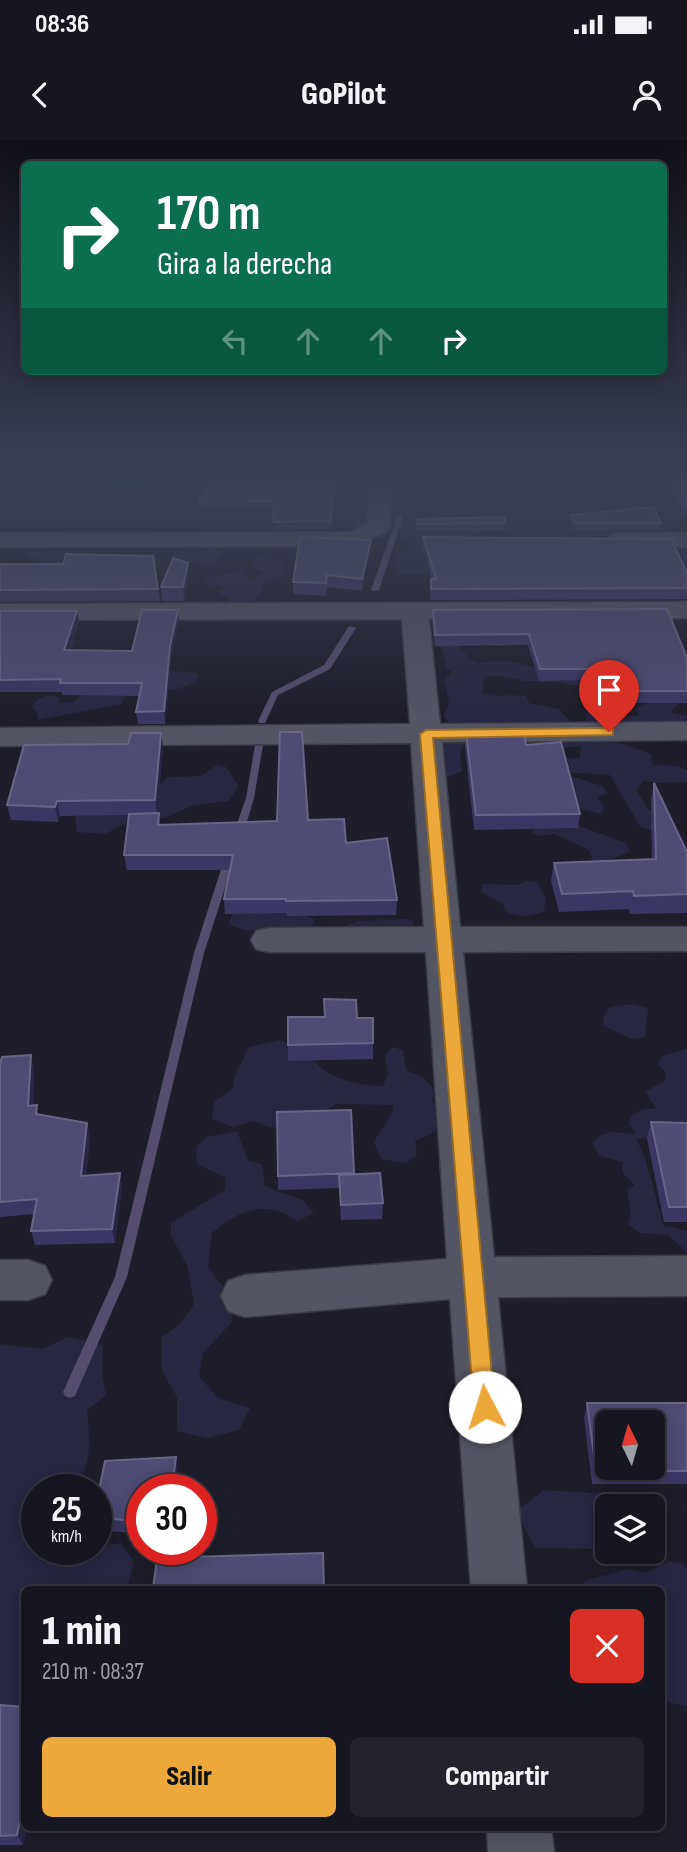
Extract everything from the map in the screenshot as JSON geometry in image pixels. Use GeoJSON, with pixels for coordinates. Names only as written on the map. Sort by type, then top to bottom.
{"type":"FeatureCollection","features":[{"type":"Feature","properties":{"kind":"street"},"geometry":{"type":"LineString","coordinates":[[415,610],[499,1586]]}},
{"type":"Feature","properties":{"kind":"street"},"geometry":{"type":"LineString","coordinates":[[0,612],[687,610]]}},
{"type":"Feature","properties":{"kind":"street"},"geometry":{"type":"LineString","coordinates":[[0,737],[687,731]]}},
{"type":"Feature","properties":{"kind":"street"},"geometry":{"type":"LineString","coordinates":[[270,940],[687,939]]}},
{"type":"Feature","properties":{"kind":"street"},"geometry":{"type":"LineString","coordinates":[[245,1296],[474,1277],[687,1276]]}},
{"type":"Feature","properties":{"kind":"street"},"geometry":{"type":"LineString","coordinates":[[519,1831],[521,1852]]}},
{"type":"Feature","properties":{"kind":"shaded area"},"geometry":{"type":"Polygon","coordinates":[[[37,561],[68,561],[62,572],[42,569],[37,561]]]}},
{"type":"Feature","properties":{"kind":"shaded area"},"geometry":{"type":"Polygon","coordinates":[[[198,561],[215,561],[216,565],[203,568],[198,561]]]}},
{"type":"Feature","properties":{"kind":"shaded area"},"geometry":{"type":"Polygon","coordinates":[[[275,561],[284,566],[286,574],[261,585],[263,590],[248,604],[228,602],[228,597],[219,593],[227,585],[211,585],[203,579],[239,571],[253,581],[266,572],[254,568],[252,563],[275,561]]]}},
{"type":"Feature","properties":{"kind":"shaded area"},"geometry":{"type":"Polygon","coordinates":[[[395,561],[430,561],[427,564],[430,573],[399,573],[395,561]]]}},
{"type":"Feature","properties":{"kind":"shaded area"},"geometry":{"type":"Polygon","coordinates":[[[663,561],[687,561],[687,575],[663,561]]]}},
{"type":"Feature","properties":{"kind":"shaded area"},"geometry":{"type":"Polygon","coordinates":[[[549,628],[586,681],[576,686],[491,675],[483,682],[483,694],[526,696],[529,703],[559,709],[573,724],[452,726],[444,716],[449,703],[444,680],[452,672],[446,668],[439,645],[455,644],[477,664],[496,661],[515,663],[551,674],[549,628]]]}},
{"type":"Feature","properties":{"kind":"shaded area"},"geometry":{"type":"Polygon","coordinates":[[[161,670],[196,673],[198,678],[174,689],[128,692],[121,704],[38,720],[36,710],[31,707],[40,698],[47,696],[59,698],[58,703],[73,702],[83,694],[161,670]]]}},
{"type":"Feature","properties":{"kind":"shaded area"},"geometry":{"type":"Polygon","coordinates":[[[647,697],[675,697],[677,705],[670,712],[687,716],[687,731],[586,723],[588,710],[639,716],[636,707],[649,703],[647,697]]]}},
{"type":"Feature","properties":{"kind":"shaded area"},"geometry":{"type":"Polygon","coordinates":[[[441,736],[602,737],[600,742],[620,743],[651,754],[653,765],[679,766],[687,770],[687,782],[655,783],[645,780],[636,790],[649,810],[662,817],[660,831],[641,828],[610,775],[564,772],[560,759],[580,758],[581,746],[564,748],[564,754],[463,745],[460,757],[463,771],[448,777],[439,774],[441,736]]]}},
{"type":"Feature","properties":{"kind":"shaded area"},"geometry":{"type":"Polygon","coordinates":[[[217,765],[226,767],[239,786],[228,801],[192,806],[167,817],[122,825],[105,834],[77,832],[75,819],[79,808],[157,788],[168,777],[201,776],[217,765]]]}},
{"type":"Feature","properties":{"kind":"shaded area"},"geometry":{"type":"Polygon","coordinates":[[[568,775],[602,786],[608,794],[597,797],[604,807],[601,814],[570,807],[571,818],[582,827],[626,843],[630,851],[616,858],[593,862],[589,850],[555,834],[538,836],[532,832],[568,775]]]}},
{"type":"Feature","properties":{"kind":"shaded area"},"geometry":{"type":"Polygon","coordinates":[[[526,881],[537,882],[546,899],[544,911],[515,915],[505,911],[503,904],[481,892],[483,884],[517,885],[526,881]]]}},
{"type":"Feature","properties":{"kind":"shaded area"},"geometry":{"type":"Polygon","coordinates":[[[238,909],[295,913],[314,919],[312,927],[244,930],[229,924],[238,909]]]}},
{"type":"Feature","properties":{"kind":"shaded area"},"geometry":{"type":"Polygon","coordinates":[[[413,920],[413,928],[339,928],[360,921],[413,920]]]}},
{"type":"Feature","properties":{"kind":"shaded area"},"geometry":{"type":"Polygon","coordinates":[[[633,1004],[648,1008],[645,1037],[632,1039],[604,1026],[603,1017],[610,1007],[633,1004]]]}},
{"type":"Feature","properties":{"kind":"shaded area"},"geometry":{"type":"Polygon","coordinates":[[[280,1040],[300,1049],[323,1069],[339,1078],[383,1086],[388,1074],[385,1056],[392,1047],[403,1050],[406,1070],[424,1078],[435,1091],[431,1102],[442,1108],[444,1123],[431,1134],[415,1141],[417,1155],[406,1163],[381,1159],[374,1142],[394,1105],[336,1104],[302,1130],[270,1127],[253,1121],[233,1127],[212,1119],[214,1102],[233,1088],[235,1075],[249,1047],[280,1040]]]}},
{"type":"Feature","properties":{"kind":"shaded area"},"geometry":{"type":"Polygon","coordinates":[[[687,1049],[687,1133],[636,1139],[649,1170],[663,1225],[687,1231],[687,1252],[668,1235],[640,1233],[628,1224],[631,1212],[627,1190],[635,1185],[622,1172],[623,1162],[600,1156],[592,1144],[605,1134],[636,1134],[629,1124],[631,1116],[643,1109],[657,1109],[645,1092],[666,1080],[665,1071],[657,1064],[662,1056],[687,1049]]]}},
{"type":"Feature","properties":{"kind":"shaded area"},"geometry":{"type":"Polygon","coordinates":[[[237,1131],[248,1161],[262,1164],[265,1186],[302,1200],[314,1213],[297,1221],[274,1210],[253,1210],[242,1213],[212,1233],[208,1267],[229,1295],[232,1322],[203,1353],[199,1376],[218,1398],[250,1408],[239,1430],[208,1438],[177,1431],[177,1397],[162,1371],[161,1338],[180,1324],[194,1304],[187,1265],[171,1236],[171,1223],[225,1190],[226,1178],[197,1164],[196,1147],[206,1137],[237,1131]]]}},
{"type":"Feature","properties":{"kind":"shaded area"},"geometry":{"type":"Polygon","coordinates":[[[68,1337],[103,1345],[102,1374],[106,1395],[87,1410],[89,1441],[83,1474],[21,1474],[21,1565],[112,1565],[112,1544],[121,1543],[126,1550],[126,1565],[133,1565],[128,1586],[21,1586],[21,1723],[0,1733],[0,1344],[42,1349],[68,1337]]]}},
{"type":"Feature","properties":{"kind":"shaded area"},"geometry":{"type":"Polygon","coordinates":[[[544,1490],[607,1494],[595,1494],[595,1549],[535,1548],[516,1511],[544,1490]]]}},
{"type":"Feature","properties":{"kind":"shaded area"},"geometry":{"type":"Polygon","coordinates":[[[669,1561],[683,1564],[687,1569],[687,1707],[665,1701],[665,1586],[578,1586],[627,1569],[645,1573],[669,1561]]]}},
{"type":"Feature","properties":{"kind":"building"},"geometry":{"type":"Polygon","coordinates":[[[64,561],[154,561],[158,589],[0,590],[0,564],[63,564],[64,561]]]}},
{"type":"Feature","properties":{"kind":"building"},"geometry":{"type":"Polygon","coordinates":[[[172,561],[188,563],[183,587],[161,587],[172,561]]]}},
{"type":"Feature","properties":{"kind":"building"},"geometry":{"type":"Polygon","coordinates":[[[296,561],[366,561],[362,579],[327,575],[326,583],[293,582],[296,561]]]}},
{"type":"Feature","properties":{"kind":"building"},"geometry":{"type":"Polygon","coordinates":[[[430,561],[681,561],[687,573],[687,588],[431,589],[431,579],[436,579],[430,561]]]}},
{"type":"Feature","properties":{"kind":"building"},"geometry":{"type":"Polygon","coordinates":[[[667,609],[687,658],[687,691],[626,691],[628,697],[596,698],[588,669],[540,669],[529,634],[435,635],[433,610],[667,609]]]}},
{"type":"Feature","properties":{"kind":"building"},"geometry":{"type":"Polygon","coordinates":[[[142,610],[178,610],[170,646],[164,711],[136,712],[142,683],[60,683],[61,679],[0,680],[0,611],[77,611],[64,650],[132,651],[142,610]]]}},
{"type":"Feature","properties":{"kind":"building"},"geometry":{"type":"Polygon","coordinates":[[[280,732],[302,732],[308,820],[344,819],[346,843],[387,838],[397,900],[224,899],[233,855],[124,855],[129,814],[159,813],[158,825],[277,821],[280,732]]]}},
{"type":"Feature","properties":{"kind":"building"},"geometry":{"type":"Polygon","coordinates":[[[131,733],[161,733],[155,800],[57,801],[55,807],[7,805],[24,745],[128,744],[131,733]]]}},
{"type":"Feature","properties":{"kind":"building"},"geometry":{"type":"Polygon","coordinates":[[[466,733],[524,734],[526,745],[561,742],[580,814],[476,815],[466,733]]]}},
{"type":"Feature","properties":{"kind":"building"},"geometry":{"type":"Polygon","coordinates":[[[654,783],[687,852],[687,894],[634,896],[633,891],[562,894],[554,863],[656,859],[654,783]]]}},
{"type":"Feature","properties":{"kind":"building"},"geometry":{"type":"Polygon","coordinates":[[[324,999],[356,1000],[357,1018],[373,1018],[373,1043],[288,1045],[288,1017],[325,1017],[324,999]]]}},
{"type":"Feature","properties":{"kind":"building"},"geometry":{"type":"Polygon","coordinates":[[[31,1055],[28,1106],[37,1105],[36,1114],[87,1123],[81,1176],[120,1173],[112,1229],[31,1231],[37,1199],[0,1202],[0,1064],[2,1057],[31,1055]]]}},
{"type":"Feature","properties":{"kind":"building"},"geometry":{"type":"Polygon","coordinates":[[[351,1110],[354,1173],[278,1176],[277,1112],[351,1110]]]}},
{"type":"Feature","properties":{"kind":"building"},"geometry":{"type":"Polygon","coordinates":[[[651,1122],[687,1123],[687,1207],[669,1207],[651,1122]]]}},
{"type":"Feature","properties":{"kind":"building"},"geometry":{"type":"Polygon","coordinates":[[[380,1173],[383,1203],[341,1205],[339,1175],[380,1173]]]}},
{"type":"Feature","properties":{"kind":"building"},"geometry":{"type":"Polygon","coordinates":[[[587,1403],[687,1403],[687,1471],[665,1471],[665,1410],[595,1410],[595,1463],[587,1403]]]}},
{"type":"Feature","properties":{"kind":"building"},"geometry":{"type":"Polygon","coordinates":[[[176,1457],[174,1474],[126,1474],[126,1520],[112,1519],[112,1474],[102,1474],[105,1461],[176,1457]]]}},
{"type":"Feature","properties":{"kind":"building"},"geometry":{"type":"Polygon","coordinates":[[[323,1553],[324,1586],[153,1586],[156,1565],[217,1565],[217,1556],[323,1553]]]}},
{"type":"Feature","properties":{"kind":"building"},"geometry":{"type":"Polygon","coordinates":[[[0,1705],[21,1707],[21,1815],[17,1835],[0,1836],[0,1705]]]}},
{"type":"Feature","properties":{"kind":"waterway"},"geometry":{"type":"LineString","coordinates":[[375,590],[385,561]]}},
{"type":"Feature","properties":{"kind":"waterway"},"geometry":{"type":"LineString","coordinates":[[262,721],[275,694],[327,667],[352,628]]}},
{"type":"Feature","properties":{"kind":"waterway"},"geometry":{"type":"LineString","coordinates":[[238,835],[250,798],[259,745]]}},
{"type":"Feature","properties":{"kind":"waterway"},"geometry":{"type":"LineString","coordinates":[[70,1392],[121,1277],[199,953],[230,857]]}},
{"type":"Feature","properties":{"kind":"route"},"geometry":{"type":"LineString","coordinates":[[485,1407],[426,734],[609,732]]}}]}
